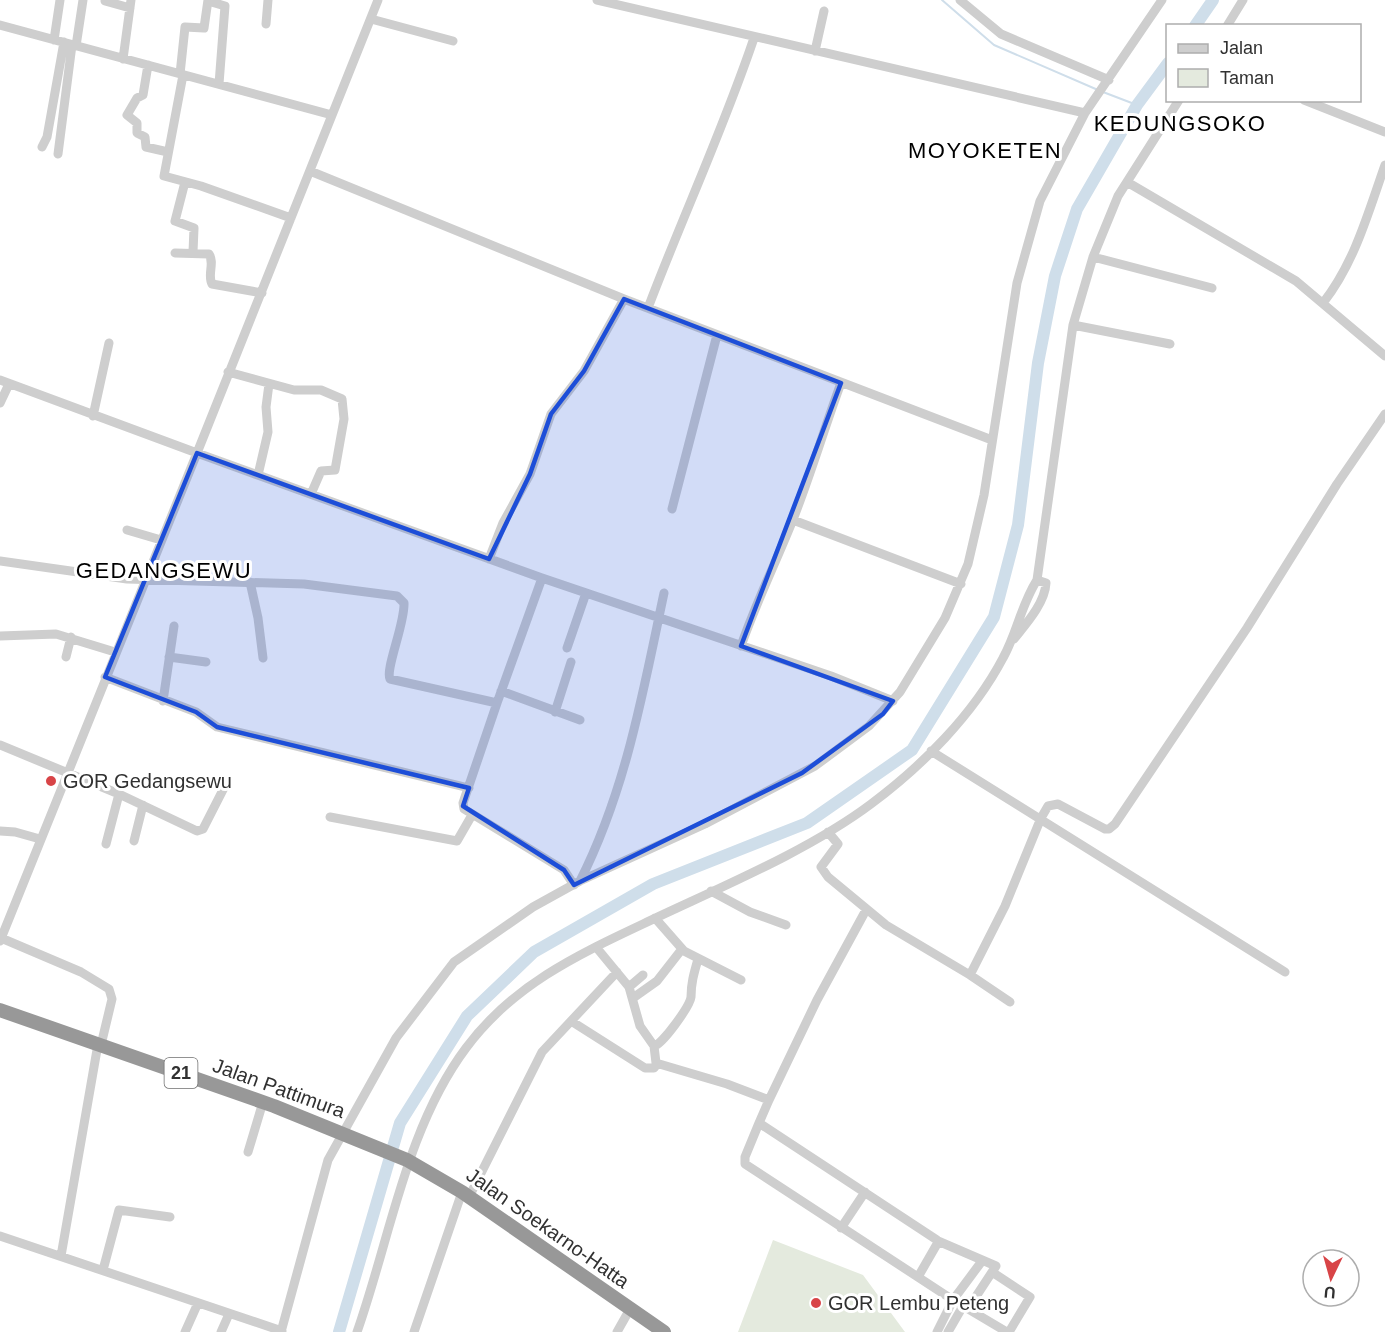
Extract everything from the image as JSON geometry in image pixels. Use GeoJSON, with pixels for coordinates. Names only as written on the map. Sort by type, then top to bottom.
{"type":"FeatureCollection","features":[{"type":"Feature","properties":{"kind":"highway","name":"Jalan Pattimura"},"geometry":{"type":"LineString","coordinates":[[0,1010],[263,1102],[344,1132],[409,1161]]}},
{"type":"Feature","properties":{"kind":"highway","name":"Jalan Soekarno-Hatta"},"geometry":{"type":"LineString","coordinates":[[409,1161],[466,1194],[664,1332]]}},
{"type":"Feature","properties":{"kind":"street"},"geometry":{"type":"LineString","coordinates":[[58,154],[66,43],[60,0]]}},
{"type":"Feature","properties":{"kind":"street"},"geometry":{"type":"LineString","coordinates":[[42,147],[47,137],[66,43],[83,0]]}},
{"type":"Feature","properties":{"kind":"street"},"geometry":{"type":"LineString","coordinates":[[266,24],[268,0]]}},
{"type":"Feature","properties":{"kind":"street"},"geometry":{"type":"LineString","coordinates":[[62,1256],[100,1044],[112,999],[109,989],[81,972],[1,939],[65,774],[262,293],[378,0]]}},
{"type":"Feature","properties":{"kind":"street"},"geometry":{"type":"LineString","coordinates":[[597,0],[1085,113]]}},
{"type":"Feature","properties":{"kind":"street"},"geometry":{"type":"LineString","coordinates":[[960,0],[1000,34],[1108,81]]}},
{"type":"Feature","properties":{"kind":"street"},"geometry":{"type":"LineString","coordinates":[[0,1236],[282,1332],[324,1170],[396,1038],[454,962],[512,920],[577,883],[705,824],[802,773],[869,726],[893,701],[928,647],[961,584],[981,515],[1017,283],[1030,231],[1048,182],[1085,113],[1162,0]]}},
{"type":"Feature","properties":{"kind":"street"},"geometry":{"type":"LineString","coordinates":[[1228,24],[1243,0]]}},
{"type":"Feature","properties":{"kind":"street"},"geometry":{"type":"LineString","coordinates":[[105,1],[131,4],[123,59]]}},
{"type":"Feature","properties":{"kind":"street"},"geometry":{"type":"LineString","coordinates":[[219,84],[225,6],[208,1],[204,28],[184,27],[182,74],[164,176],[291,218]]}},
{"type":"Feature","properties":{"kind":"street"},"geometry":{"type":"LineString","coordinates":[[815,51],[824,11]]}},
{"type":"Feature","properties":{"kind":"street"},"geometry":{"type":"LineString","coordinates":[[371,19],[453,41]]}},
{"type":"Feature","properties":{"kind":"street"},"geometry":{"type":"LineString","coordinates":[[0,25],[332,115]]}},
{"type":"Feature","properties":{"kind":"street"},"geometry":{"type":"LineString","coordinates":[[648,308],[694,187],[729,112],[754,38]]}},
{"type":"Feature","properties":{"kind":"street"},"geometry":{"type":"LineString","coordinates":[[148,65],[143,94],[137,98],[127,115],[137,123],[137,133],[145,137],[146,147],[168,152]]}},
{"type":"Feature","properties":{"kind":"street"},"geometry":{"type":"LineString","coordinates":[[357,1332],[409,1161],[436,1093],[484,1026],[538,977],[828,832],[883,795],[931,751],[974,703],[1002,662],[1026,597],[1037,580],[1073,325],[1093,257],[1127,182],[1178,102]]}},
{"type":"Feature","properties":{"kind":"street"},"geometry":{"type":"LineString","coordinates":[[1309,102],[1385,132]]}},
{"type":"Feature","properties":{"kind":"street"},"geometry":{"type":"LineString","coordinates":[[1323,303],[1338,284],[1350,261],[1385,165]]}},
{"type":"Feature","properties":{"kind":"street"},"geometry":{"type":"LineString","coordinates":[[310,171],[624,299],[992,440]]}},
{"type":"Feature","properties":{"kind":"street"},"geometry":{"type":"LineString","coordinates":[[186,182],[175,221],[195,228],[193,252]]}},
{"type":"Feature","properties":{"kind":"street"},"geometry":{"type":"LineString","coordinates":[[1127,182],[1275,267],[1323,303],[1385,356]]}},
{"type":"Feature","properties":{"kind":"street"},"geometry":{"type":"LineString","coordinates":[[175,253],[205,253],[211,256],[210,279],[214,285],[262,293]]}},
{"type":"Feature","properties":{"kind":"street"},"geometry":{"type":"LineString","coordinates":[[1093,257],[1212,288]]}},
{"type":"Feature","properties":{"kind":"street"},"geometry":{"type":"LineString","coordinates":[[489,559],[503,524],[530,474],[551,414],[584,371],[624,299]]}},
{"type":"Feature","properties":{"kind":"street"},"geometry":{"type":"LineString","coordinates":[[1073,325],[1170,344]]}},
{"type":"Feature","properties":{"kind":"street"},"geometry":{"type":"LineString","coordinates":[[672,509],[717,335]]}},
{"type":"Feature","properties":{"kind":"street"},"geometry":{"type":"LineString","coordinates":[[93,416],[110,343]]}},
{"type":"Feature","properties":{"kind":"street"},"geometry":{"type":"LineString","coordinates":[[228,372],[294,390],[312,388],[328,391],[344,403],[335,470],[321,471],[310,494]]}},
{"type":"Feature","properties":{"kind":"street"},"geometry":{"type":"LineString","coordinates":[[0,403],[4,382],[489,559],[893,701]]}},
{"type":"Feature","properties":{"kind":"street"},"geometry":{"type":"LineString","coordinates":[[741,646],[759,594],[769,579],[793,519],[841,383]]}},
{"type":"Feature","properties":{"kind":"street"},"geometry":{"type":"LineString","coordinates":[[258,475],[268,432],[266,407],[269,384]]}},
{"type":"Feature","properties":{"kind":"street"},"geometry":{"type":"LineString","coordinates":[[970,975],[1005,906],[1048,806],[1058,804],[1105,829],[1115,824],[1247,628],[1337,484],[1385,414]]}},
{"type":"Feature","properties":{"kind":"street"},"geometry":{"type":"LineString","coordinates":[[793,519],[961,584]]}},
{"type":"Feature","properties":{"kind":"street"},"geometry":{"type":"LineString","coordinates":[[127,530],[161,540]]}},
{"type":"Feature","properties":{"kind":"street"},"geometry":{"type":"LineString","coordinates":[[0,561],[144,579],[327,586],[397,596],[404,603],[404,609],[400,637],[388,672],[390,679],[497,703]]}},
{"type":"Feature","properties":{"kind":"street"},"geometry":{"type":"LineString","coordinates":[[542,578],[501,691],[463,807],[472,815],[564,870],[577,883]]}},
{"type":"Feature","properties":{"kind":"street"},"geometry":{"type":"LineString","coordinates":[[250,582],[258,618],[262,658]]}},
{"type":"Feature","properties":{"kind":"street"},"geometry":{"type":"LineString","coordinates":[[567,648],[586,593]]}},
{"type":"Feature","properties":{"kind":"street"},"geometry":{"type":"LineString","coordinates":[[577,883],[603,835],[619,790],[634,739],[664,593]]}},
{"type":"Feature","properties":{"kind":"street"},"geometry":{"type":"LineString","coordinates":[[164,701],[174,626]]}},
{"type":"Feature","properties":{"kind":"street"},"geometry":{"type":"LineString","coordinates":[[0,636],[42,634],[71,637],[115,652]]}},
{"type":"Feature","properties":{"kind":"street"},"geometry":{"type":"LineString","coordinates":[[66,657],[71,637]]}},
{"type":"Feature","properties":{"kind":"street"},"geometry":{"type":"LineString","coordinates":[[169,657],[206,662]]}},
{"type":"Feature","properties":{"kind":"street"},"geometry":{"type":"LineString","coordinates":[[555,712],[571,663]]}},
{"type":"Feature","properties":{"kind":"street"},"geometry":{"type":"LineString","coordinates":[[105,677],[196,712],[217,727],[469,788]]}},
{"type":"Feature","properties":{"kind":"street"},"geometry":{"type":"LineString","coordinates":[[501,691],[579,720]]}},
{"type":"Feature","properties":{"kind":"street"},"geometry":{"type":"LineString","coordinates":[[0,746],[119,794],[195,830],[201,830],[228,780]]}},
{"type":"Feature","properties":{"kind":"street"},"geometry":{"type":"LineString","coordinates":[[931,751],[1285,972]]}},
{"type":"Feature","properties":{"kind":"street"},"geometry":{"type":"LineString","coordinates":[[106,844],[119,794]]}},
{"type":"Feature","properties":{"kind":"street"},"geometry":{"type":"LineString","coordinates":[[134,841],[143,805]]}},
{"type":"Feature","properties":{"kind":"street"},"geometry":{"type":"LineString","coordinates":[[330,817],[457,841],[472,815]]}},
{"type":"Feature","properties":{"kind":"street"},"geometry":{"type":"LineString","coordinates":[[0,831],[15,832],[40,839]]}},
{"type":"Feature","properties":{"kind":"street"},"geometry":{"type":"LineString","coordinates":[[828,832],[838,845],[821,869],[886,925],[970,975],[1010,1002]]}},
{"type":"Feature","properties":{"kind":"street"},"geometry":{"type":"LineString","coordinates":[[711,891],[750,912],[786,925]]}},
{"type":"Feature","properties":{"kind":"street"},"geometry":{"type":"LineString","coordinates":[[866,910],[817,1000],[769,1101],[745,1157],[746,1164],[953,1300],[1008,1332],[1030,1297],[992,1272]]}},
{"type":"Feature","properties":{"kind":"street"},"geometry":{"type":"LineString","coordinates":[[655,918],[682,949],[741,980]]}},
{"type":"Feature","properties":{"kind":"street"},"geometry":{"type":"LineString","coordinates":[[596,947],[631,985],[636,997],[640,1026],[658,1044]]}},
{"type":"Feature","properties":{"kind":"street"},"geometry":{"type":"LineString","coordinates":[[636,997],[657,981],[682,949]]}},
{"type":"Feature","properties":{"kind":"street"},"geometry":{"type":"LineString","coordinates":[[698,959],[689,988],[690,999],[658,1044],[653,1059],[657,1064],[727,1084],[769,1101]]}},
{"type":"Feature","properties":{"kind":"street"},"geometry":{"type":"LineString","coordinates":[[414,1332],[466,1194],[538,1058],[617,972]]}},
{"type":"Feature","properties":{"kind":"street"},"geometry":{"type":"LineString","coordinates":[[631,985],[643,975]]}},
{"type":"Feature","properties":{"kind":"street"},"geometry":{"type":"LineString","coordinates":[[571,1022],[645,1068],[654,1068],[657,1064]]}},
{"type":"Feature","properties":{"kind":"street"},"geometry":{"type":"LineString","coordinates":[[248,1152],[263,1102]]}},
{"type":"Feature","properties":{"kind":"street"},"geometry":{"type":"LineString","coordinates":[[759,1123],[938,1241],[982,1262],[994,1264],[996,1267],[975,1298],[963,1306],[948,1332]]}},
{"type":"Feature","properties":{"kind":"street"},"geometry":{"type":"LineString","coordinates":[[842,1228],[865,1192]]}},
{"type":"Feature","properties":{"kind":"street"},"geometry":{"type":"LineString","coordinates":[[103,1270],[119,1210],[170,1217]]}},
{"type":"Feature","properties":{"kind":"street"},"geometry":{"type":"LineString","coordinates":[[918,1277],[938,1241]]}},
{"type":"Feature","properties":{"kind":"street"},"geometry":{"type":"LineString","coordinates":[[937,1332],[953,1300],[982,1262]]}},
{"type":"Feature","properties":{"kind":"street"},"geometry":{"type":"LineString","coordinates":[[185,1332],[198,1303]]}},
{"type":"Feature","properties":{"kind":"street"},"geometry":{"type":"LineString","coordinates":[[617,1332],[630,1309]]}},
{"type":"Feature","properties":{"kind":"street"},"geometry":{"type":"LineString","coordinates":[[221,1332],[230,1314]]}},
{"type":"Feature","properties":{"kind":"highlighted area"},"geometry":{"type":"Polygon","coordinates":[[[624,299],[841,383],[741,646],[893,701],[883,714],[802,773],[574,885],[564,870],[463,806],[469,788],[217,727],[196,712],[105,677],[197,453],[489,559],[530,474],[551,414],[584,371],[624,299]]]}},
{"type":"Feature","properties":{"kind":"green space","name":"GOR Lembu Peteng"},"geometry":{"type":"Polygon","coordinates":[[[773,1240],[863,1275],[905,1332],[738,1332],[773,1240]]]}},
{"type":"Feature","properties":{"kind":"waterway"},"geometry":{"type":"LineString","coordinates":[[942,0],[994,45],[1098,90]]}},
{"type":"Feature","properties":{"kind":"waterway"},"geometry":{"type":"LineString","coordinates":[[1196,24],[1213,0]]}},
{"type":"Feature","properties":{"kind":"waterway"},"geometry":{"type":"LineString","coordinates":[[339,1332],[400,1123],[467,1016],[534,952],[653,884],[807,823],[912,750],[994,617],[1018,525],[1038,363],[1055,276],[1077,209],[1137,105],[1166,66]]}},
{"type":"Feature","properties":{"kind":"waterway"},"geometry":{"type":"LineString","coordinates":[[1103,92],[1137,105]]}},
{"type":"Feature","properties":{"kind":"place","name":"GOR Gedangsewu"},"geometry":{"type":"Point","coordinates":[51,781]}},
{"type":"Feature","properties":{"kind":"place","name":"GOR Lembu Peteng"},"geometry":{"type":"Point","coordinates":[816,1303]}},
{"type":"Feature","properties":{"kind":"district","name":"KEDUNGSOKO"},"geometry":{"type":"Point","coordinates":[1180,123]}},
{"type":"Feature","properties":{"kind":"district","name":"MOYOKETEN"},"geometry":{"type":"Point","coordinates":[985,150]}},
{"type":"Feature","properties":{"kind":"district","name":"GEDANGSEWU"},"geometry":{"type":"Point","coordinates":[164,570]}}]}
